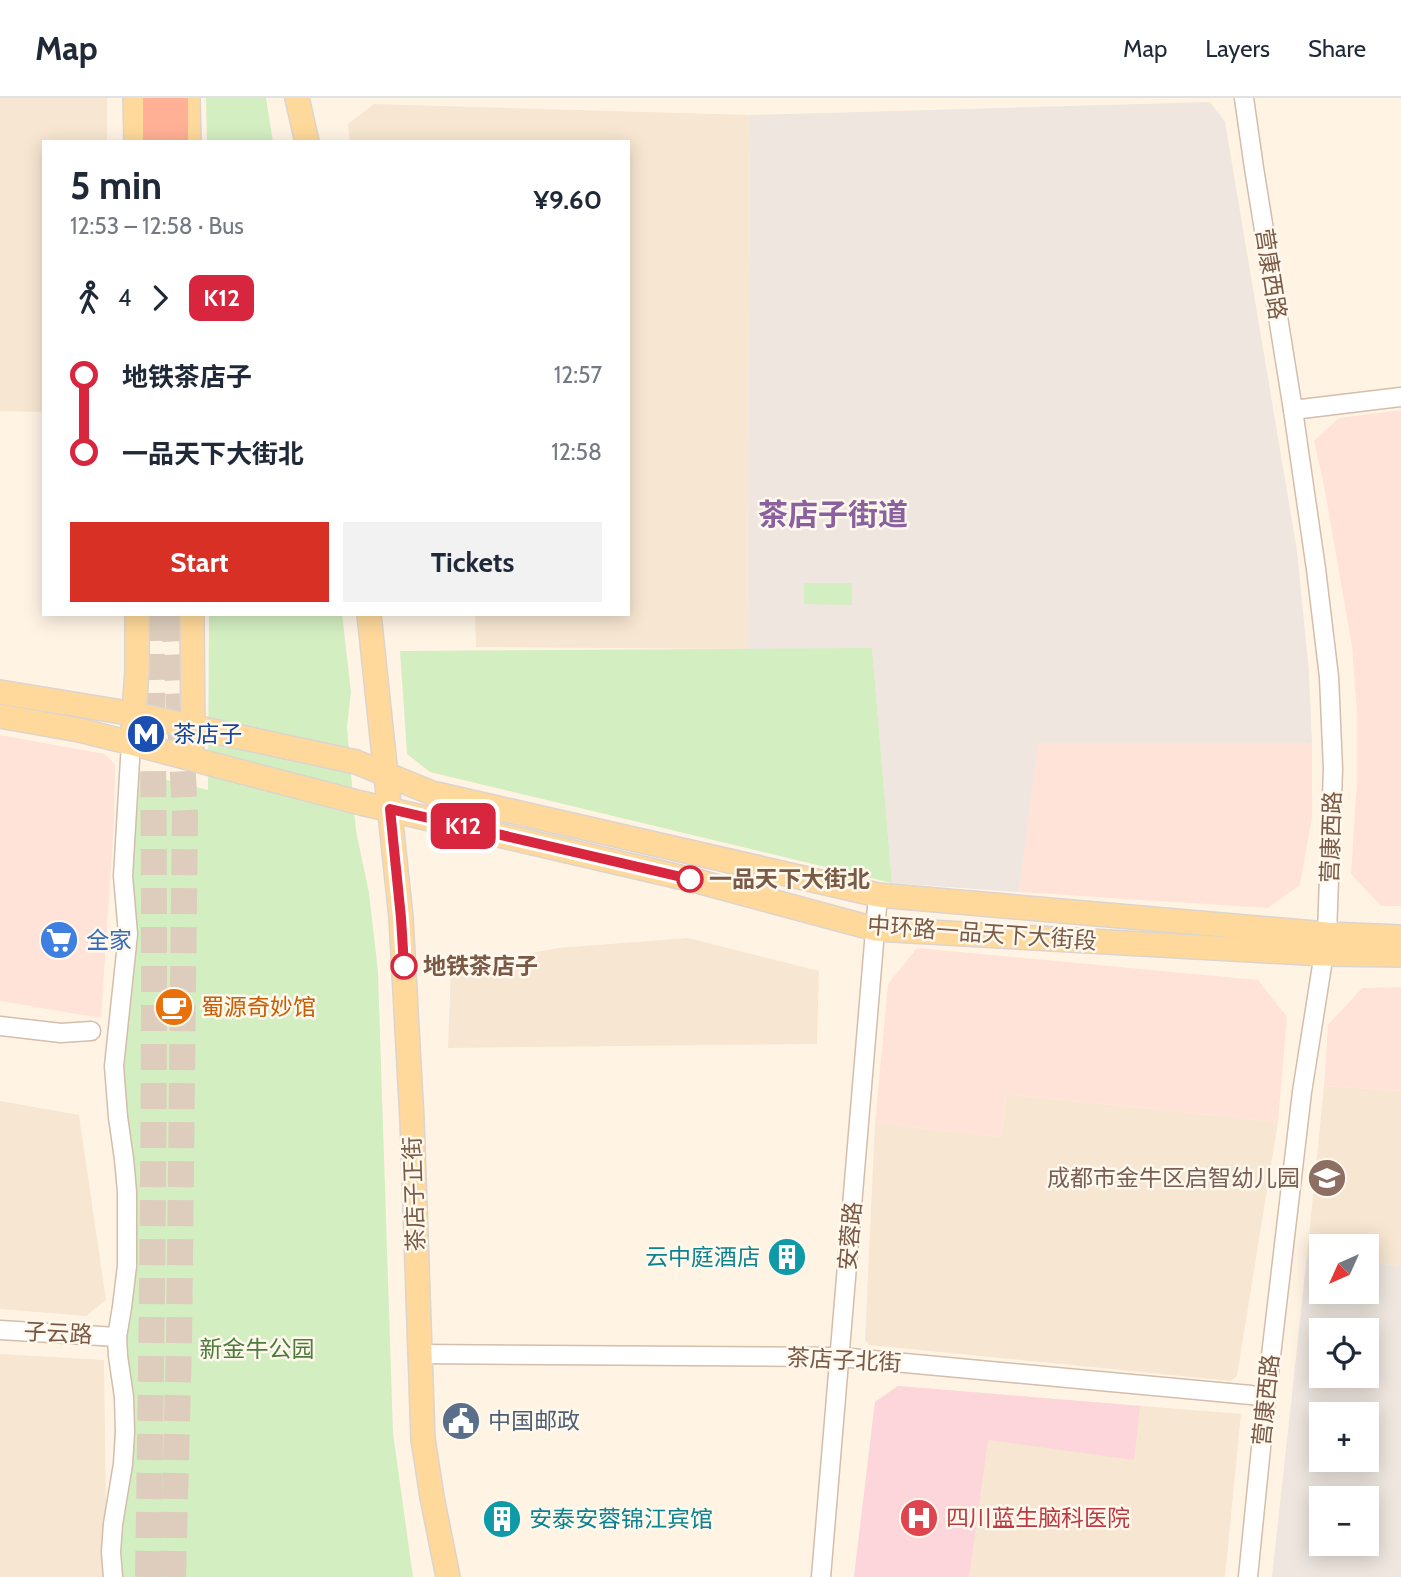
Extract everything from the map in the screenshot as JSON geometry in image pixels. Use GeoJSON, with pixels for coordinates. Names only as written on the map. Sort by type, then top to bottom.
{"type":"FeatureCollection","features":[{"type":"Feature","properties":{"kind":"highway"},"geometry":{"type":"LineString","coordinates":[[155,140],[156,98]]}},
{"type":"Feature","properties":{"kind":"highway"},"geometry":{"type":"LineString","coordinates":[[175,98],[175,140]]}},
{"type":"Feature","properties":{"kind":"main road"},"geometry":{"type":"LineString","coordinates":[[135,98],[136,140]]}},
{"type":"Feature","properties":{"kind":"main road"},"geometry":{"type":"LineString","coordinates":[[147,98],[155,140]]}},
{"type":"Feature","properties":{"kind":"main road"},"geometry":{"type":"LineString","coordinates":[[188,98],[189,140]]}},
{"type":"Feature","properties":{"kind":"main road"},"geometry":{"type":"LineString","coordinates":[[298,98],[307,140]]}},
{"type":"Feature","properties":{"kind":"main road"},"geometry":{"type":"LineString","coordinates":[[131,743],[137,671],[137,616]]}},
{"type":"Feature","properties":{"kind":"main road"},"geometry":{"type":"LineString","coordinates":[[192,616],[192,759]]}},
{"type":"Feature","properties":{"kind":"main road"},"geometry":{"type":"LineString","coordinates":[[369,616],[387,774]]}},
{"type":"Feature","properties":{"kind":"main road","name":"中环路一品天下大街段"},"geometry":{"type":"LineString","coordinates":[[0,692],[134,714],[356,762],[432,793],[878,895],[1325,944],[1401,955]]}},
{"type":"Feature","properties":{"kind":"main road","name":"中环路一品天下大街段"},"geometry":{"type":"LineString","coordinates":[[0,716],[79,730],[361,803],[696,881],[875,929],[1325,944],[1401,937]]}},
{"type":"Feature","properties":{"kind":"main road","name":"茶店子正街"},"geometry":{"type":"LineString","coordinates":[[387,774],[406,1001],[423,1439],[448,1577]]}},
{"type":"Feature","properties":{"kind":"street","name":"营康西路"},"geometry":{"type":"LineString","coordinates":[[1244,98],[1316,569],[1329,677],[1333,769],[1325,944],[1302,1092],[1248,1577]]}},
{"type":"Feature","properties":{"kind":"street"},"geometry":{"type":"LineString","coordinates":[[1293,410],[1401,397]]}},
{"type":"Feature","properties":{"kind":"street"},"geometry":{"type":"LineString","coordinates":[[113,1577],[113,1524],[123,1465],[125,1432],[117,1336],[127,1266],[127,1192],[117,1117],[114,1066],[128,934],[123,876],[131,743]]}},
{"type":"Feature","properties":{"kind":"street","name":"安蓉路"},"geometry":{"type":"LineString","coordinates":[[821,1577],[878,895]]}},
{"type":"Feature","properties":{"kind":"street"},"geometry":{"type":"LineString","coordinates":[[0,1026],[61,1033],[91,1031]]}},
{"type":"Feature","properties":{"kind":"street","name":"子云路"},"geometry":{"type":"LineString","coordinates":[[0,1330],[117,1336]]}},
{"type":"Feature","properties":{"kind":"street","name":"茶店子北街"},"geometry":{"type":"LineString","coordinates":[[420,1354],[840,1357],[1266,1398]]}},
{"type":"Feature","properties":{"kind":"shaded area"},"geometry":{"type":"Polygon","coordinates":[[[0,98],[107,98],[107,140],[42,140],[42,412],[0,411],[0,98]]]}},
{"type":"Feature","properties":{"kind":"shaded area"},"geometry":{"type":"Polygon","coordinates":[[[1210,102],[1225,122],[1297,551],[1309,673],[1312,743],[1038,743],[1019,892],[892,883],[872,649],[747,649],[750,115],[1210,102]]]}},
{"type":"Feature","properties":{"kind":"shaded area"},"geometry":{"type":"Polygon","coordinates":[[[374,104],[750,115],[747,649],[476,647],[475,616],[630,616],[630,140],[350,140],[348,124],[374,104]]]}},
{"type":"Feature","properties":{"kind":"shaded area"},"geometry":{"type":"Polygon","coordinates":[[[1401,410],[1401,906],[1381,906],[1351,874],[1357,781],[1357,711],[1352,646],[1314,441],[1339,418],[1401,410]]]}},
{"type":"Feature","properties":{"kind":"shaded area"},"geometry":{"type":"Polygon","coordinates":[[[0,735],[105,754],[115,764],[114,822],[101,1018],[0,1001],[0,735]]]}},
{"type":"Feature","properties":{"kind":"shaded area"},"geometry":{"type":"Polygon","coordinates":[[[1037,743],[1312,743],[1312,817],[1300,885],[1268,908],[1019,892],[1037,743]]]}},
{"type":"Feature","properties":{"kind":"shaded area"},"geometry":{"type":"Polygon","coordinates":[[[688,938],[819,971],[817,1044],[448,1048],[451,968],[558,948],[688,938]]]}},
{"type":"Feature","properties":{"kind":"shaded area"},"geometry":{"type":"Polygon","coordinates":[[[917,948],[1258,980],[1287,1017],[1278,1122],[1006,1094],[1001,1137],[875,1123],[888,984],[917,948]]]}},
{"type":"Feature","properties":{"kind":"shaded area"},"geometry":{"type":"Polygon","coordinates":[[[1401,987],[1401,1091],[1324,1086],[1328,1025],[1362,988],[1401,987]]]}},
{"type":"Feature","properties":{"kind":"shaded area"},"geometry":{"type":"Polygon","coordinates":[[[1324,1086],[1401,1091],[1401,1266],[1379,1263],[1379,1234],[1309,1234],[1324,1086]]]}},
{"type":"Feature","properties":{"kind":"shaded area"},"geometry":{"type":"Polygon","coordinates":[[[1006,1094],[1278,1122],[1237,1376],[1231,1381],[869,1345],[865,1340],[875,1123],[1001,1137],[1006,1094]]]}},
{"type":"Feature","properties":{"kind":"shaded area"},"geometry":{"type":"Polygon","coordinates":[[[0,1101],[79,1115],[106,1300],[86,1316],[0,1309],[0,1101]]]}},
{"type":"Feature","properties":{"kind":"shaded area"},"geometry":{"type":"Polygon","coordinates":[[[1307,1256],[1309,1304],[1379,1304],[1379,1263],[1401,1266],[1401,1577],[1272,1577],[1307,1256]]]}},
{"type":"Feature","properties":{"kind":"shaded area"},"geometry":{"type":"Polygon","coordinates":[[[0,1354],[104,1360],[107,1577],[0,1577],[0,1354]]]}},
{"type":"Feature","properties":{"kind":"shaded area"},"geometry":{"type":"Polygon","coordinates":[[[898,1386],[1241,1414],[1225,1577],[854,1577],[875,1402],[898,1386]]]}},
{"type":"Feature","properties":{"kind":"shaded area","name":"四川蓝生脑科医院"},"geometry":{"type":"Polygon","coordinates":[[[898,1386],[1140,1406],[1134,1460],[988,1440],[969,1577],[854,1577],[875,1402],[898,1386]]]}},
{"type":"Feature","properties":{"kind":"green space"},"geometry":{"type":"Polygon","coordinates":[[[206,98],[266,98],[273,140],[207,140],[206,98]]]}},
{"type":"Feature","properties":{"kind":"green space"},"geometry":{"type":"Polygon","coordinates":[[[804,583],[852,583],[852,605],[804,604],[804,583]]]}},
{"type":"Feature","properties":{"kind":"green space","name":"新金牛公园"},"geometry":{"type":"Polygon","coordinates":[[[209,616],[342,616],[351,692],[347,727],[356,831],[369,893],[378,972],[393,1433],[413,1577],[122,1577],[120,1545],[124,1334],[135,1274],[136,1225],[131,1148],[124,1118],[121,1071],[130,847],[138,773],[208,790],[209,616]]]}},
{"type":"Feature","properties":{"kind":"green space"},"geometry":{"type":"Polygon","coordinates":[[[872,648],[892,883],[430,772],[407,754],[400,651],[872,648]]]}},
{"type":"Feature","properties":{"kind":"tunnel"},"geometry":{"type":"LineString","coordinates":[[148,1577],[154,975],[151,616]]}},
{"type":"Feature","properties":{"kind":"tunnel"},"geometry":{"type":"LineString","coordinates":[[173,1577],[179,1343],[185,812],[174,616]]}},
{"type":"Feature","properties":{"kind":"bus line","name":"K12"},"geometry":{"type":"LineString","coordinates":[[404,966],[390,809],[690,879]]}},
{"type":"Feature","properties":{"kind":"place","name":"茶店子"},"geometry":{"type":"Point","coordinates":[146,734]}},
{"type":"Feature","properties":{"kind":"place","name":"一品天下大街北"},"geometry":{"type":"Point","coordinates":[690,879]}},
{"type":"Feature","properties":{"kind":"place","name":"全家"},"geometry":{"type":"Point","coordinates":[59,940]}},
{"type":"Feature","properties":{"kind":"place","name":"地铁茶店子"},"geometry":{"type":"Point","coordinates":[404,966]}},
{"type":"Feature","properties":{"kind":"place","name":"蜀源奇妙馆"},"geometry":{"type":"Point","coordinates":[174,1007]}},
{"type":"Feature","properties":{"kind":"place","name":"成都市金牛区启智幼儿园"},"geometry":{"type":"Point","coordinates":[1327,1178]}},
{"type":"Feature","properties":{"kind":"place","name":"云中庭酒店"},"geometry":{"type":"Point","coordinates":[787,1257]}},
{"type":"Feature","properties":{"kind":"place","name":"中国邮政"},"geometry":{"type":"Point","coordinates":[461,1421]}},
{"type":"Feature","properties":{"kind":"place","name":"四川蓝生脑科医院"},"geometry":{"type":"Point","coordinates":[919,1518]}},
{"type":"Feature","properties":{"kind":"place","name":"安泰安蓉锦江宾馆"},"geometry":{"type":"Point","coordinates":[502,1519]}},
{"type":"Feature","properties":{"kind":"district","name":"茶店子街道"},"geometry":{"type":"Point","coordinates":[833,515]}}]}
